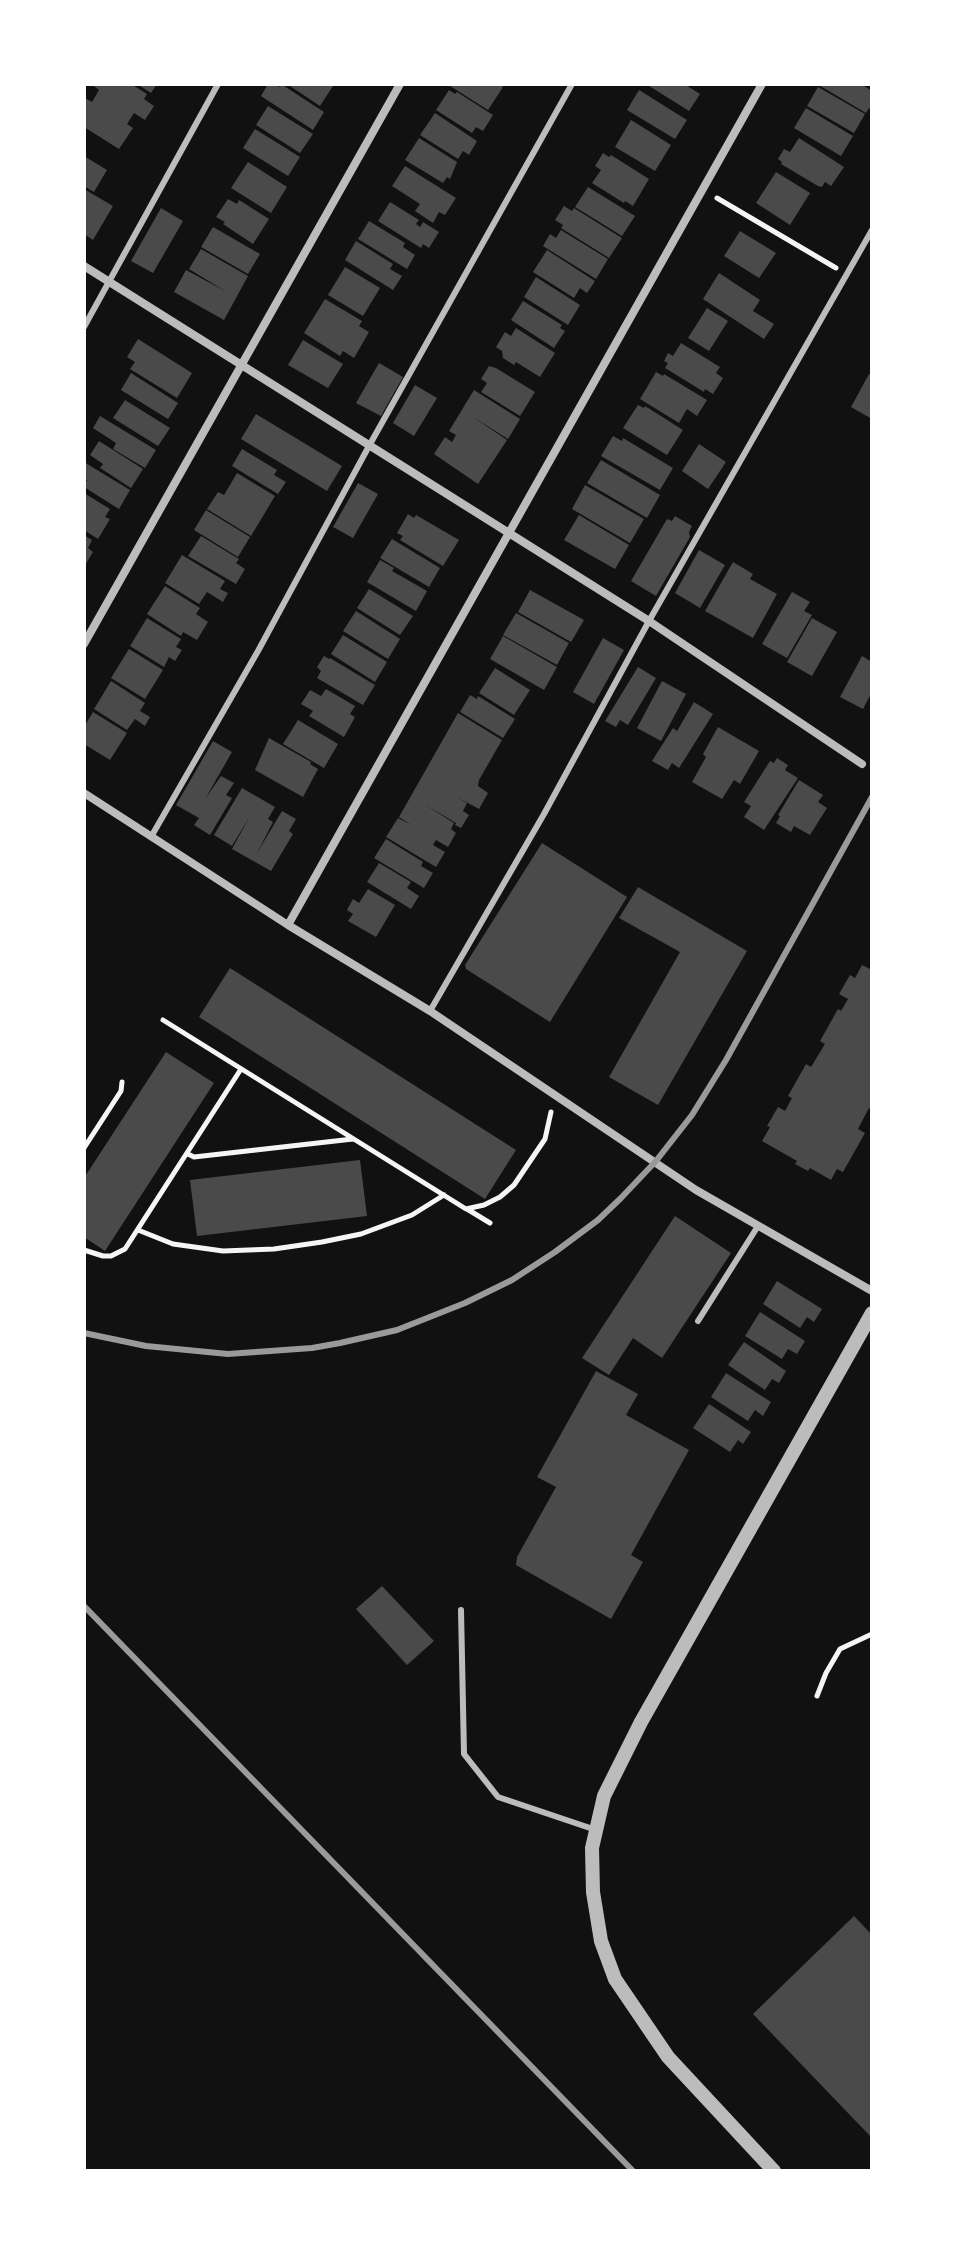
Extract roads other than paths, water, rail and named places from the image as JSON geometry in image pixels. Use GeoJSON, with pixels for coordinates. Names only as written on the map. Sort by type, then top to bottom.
{"type":"FeatureCollection","features":[{"type":"Feature","properties":{"kind":"street"},"geometry":{"type":"LineString","coordinates":[[84,644],[400,84]]}},
{"type":"Feature","properties":{"kind":"street"},"geometry":{"type":"LineString","coordinates":[[288,925],[762,84]]}},
{"type":"Feature","properties":{"kind":"street"},"geometry":{"type":"LineString","coordinates":[[84,266],[649,621],[862,764]]}},
{"type":"Feature","properties":{"kind":"street"},"geometry":{"type":"LineString","coordinates":[[84,793],[288,925],[430,1011],[675,1176],[872,1291]]}},
{"type":"Feature","properties":{"kind":"street"},"geometry":{"type":"LineString","coordinates":[[774,2171],[668,2057],[615,1979],[601,1941],[593,1892],[592,1848],[604,1796],[641,1722],[872,1313]]}},
{"type":"Feature","properties":{"kind":"lane"},"geometry":{"type":"LineString","coordinates":[[84,327],[218,84]]}},
{"type":"Feature","properties":{"kind":"lane"},"geometry":{"type":"LineString","coordinates":[[151,837],[258,651],[572,84]]}},
{"type":"Feature","properties":{"kind":"lane"},"geometry":{"type":"LineString","coordinates":[[430,1011],[872,230]]}},
{"type":"Feature","properties":{"kind":"lane"},"geometry":{"type":"LineString","coordinates":[[698,1321],[758,1226]]}},
{"type":"Feature","properties":{"kind":"lane"},"geometry":{"type":"LineString","coordinates":[[461,1610],[464,1754],[498,1797],[596,1830]]}},
{"type":"Feature","properties":{"kind":"railway"},"geometry":{"type":"LineString","coordinates":[[84,1333],[146,1346],[228,1354],[312,1348],[397,1330],[512,1280],[555,1252],[598,1220],[621,1198],[656,1161],[692,1115],[726,1060],[872,797]]}},
{"type":"Feature","properties":{"kind":"railway"},"geometry":{"type":"LineString","coordinates":[[84,1606],[633,2171]]}}]}
